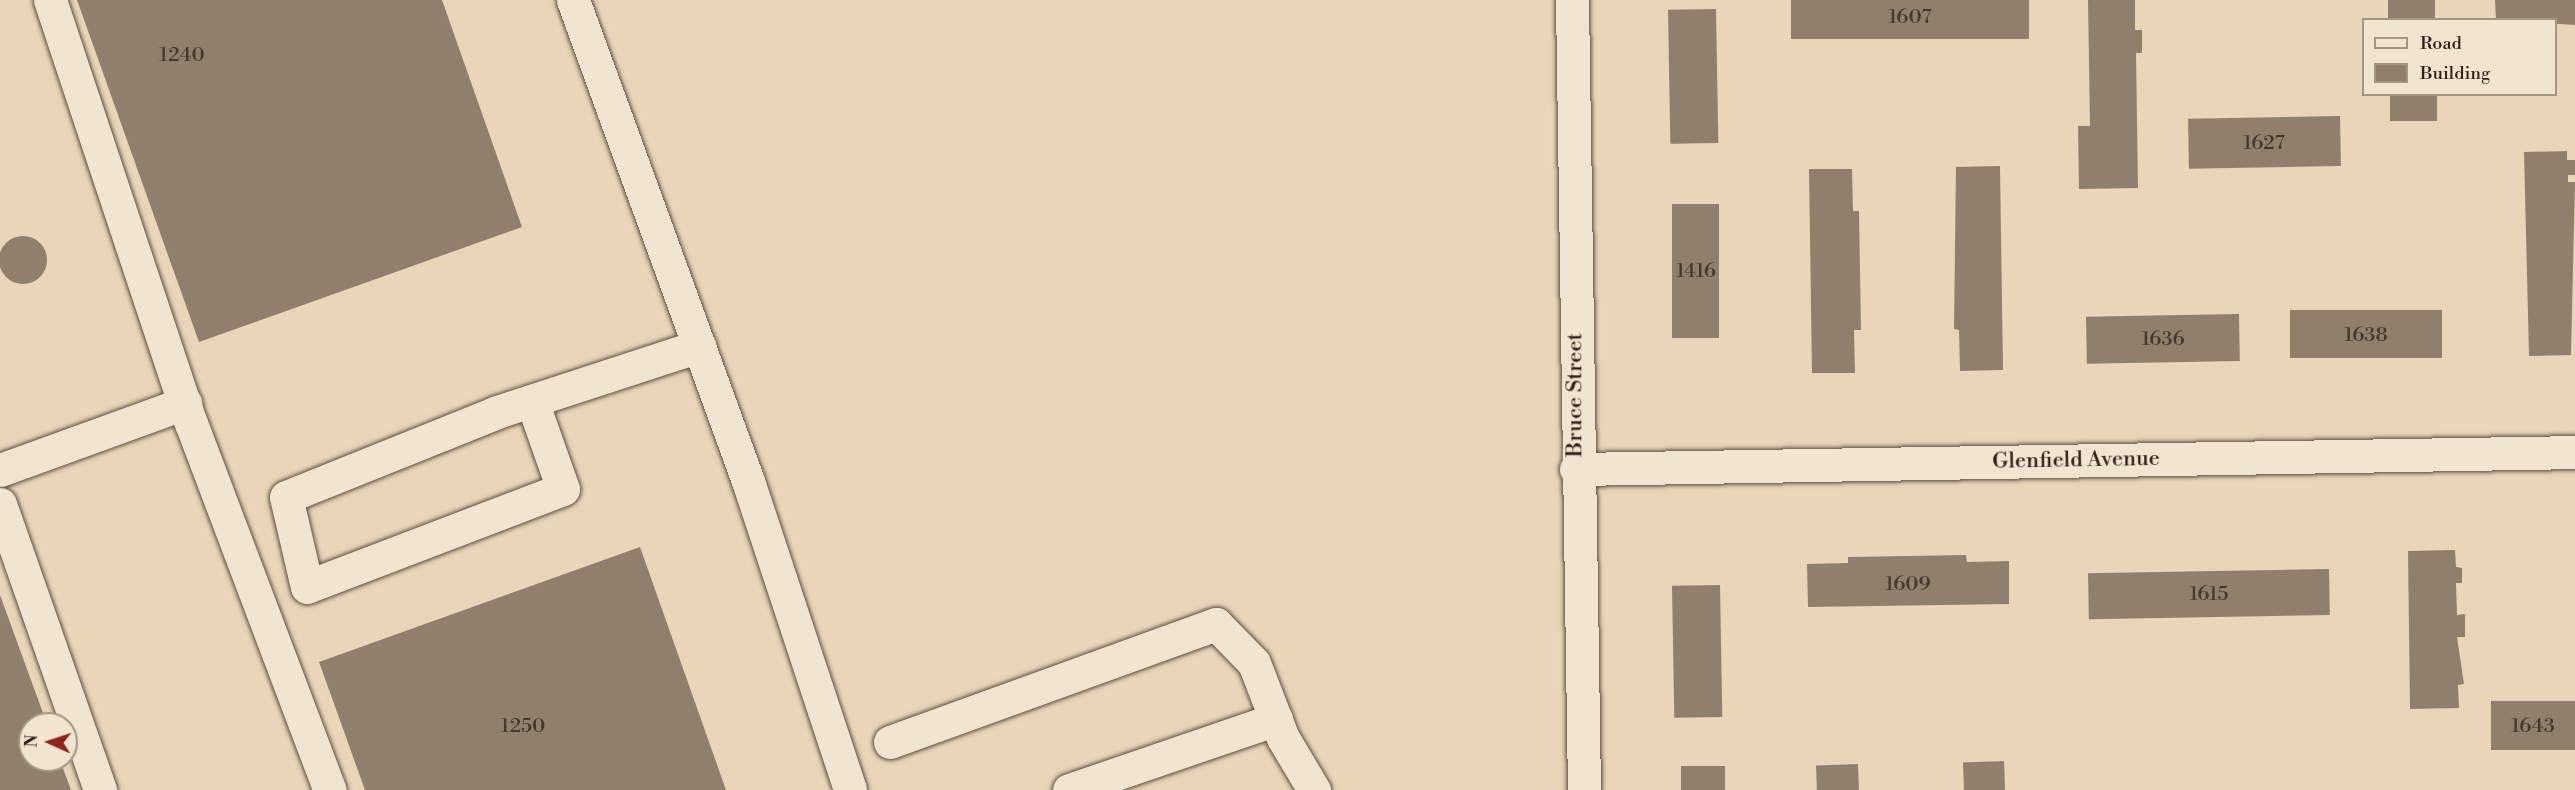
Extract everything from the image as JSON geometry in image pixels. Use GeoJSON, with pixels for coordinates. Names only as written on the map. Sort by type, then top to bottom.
{"type":"FeatureCollection","features":[{"type":"Feature","properties":{"kind":"street"},"geometry":{"type":"LineString","coordinates":[[50,0],[184,403],[330,790]]}},
{"type":"Feature","properties":{"kind":"street"},"geometry":{"type":"LineString","coordinates":[[573,0],[699,346],[850,790]]}},
{"type":"Feature","properties":{"kind":"street","name":"Bruce Street"},"geometry":{"type":"LineString","coordinates":[[1572,0],[1576,469],[1584,790]]}},
{"type":"Feature","properties":{"kind":"street"},"geometry":{"type":"LineString","coordinates":[[532,401],[563,489],[307,587],[286,497],[532,401],[699,346]]}},
{"type":"Feature","properties":{"kind":"street"},"geometry":{"type":"LineString","coordinates":[[0,470],[184,403]]}},
{"type":"Feature","properties":{"kind":"street","name":"Glenfield Avenue"},"geometry":{"type":"LineString","coordinates":[[1576,469],[2575,452]]}},
{"type":"Feature","properties":{"kind":"street"},"geometry":{"type":"LineString","coordinates":[[0,504],[100,790]]}},
{"type":"Feature","properties":{"kind":"street"},"geometry":{"type":"LineString","coordinates":[[890,742],[1216,624],[1254,663],[1276,719],[1314,790]]}},
{"type":"Feature","properties":{"kind":"street"},"geometry":{"type":"LineString","coordinates":[[1069,790],[1276,719]]}},
{"type":"Feature","properties":{"kind":"building"},"geometry":{"type":"Polygon","coordinates":[[[77,0],[442,0],[522,227],[199,342],[77,0]]]}},
{"type":"Feature","properties":{"kind":"building"},"geometry":{"type":"Polygon","coordinates":[[[1791,0],[2029,0],[2029,39],[1791,39],[1791,0]]]}},
{"type":"Feature","properties":{"kind":"building"},"geometry":{"type":"Polygon","coordinates":[[[2088,0],[2135,0],[2135,30],[2142,30],[2142,53],[2136,53],[2138,188],[2079,189],[2078,126],[2090,126],[2088,0]]]}},
{"type":"Feature","properties":{"kind":"building"},"geometry":{"type":"Polygon","coordinates":[[[2388,0],[2435,0],[2435,18],[2388,18],[2388,0]]]}},
{"type":"Feature","properties":{"kind":"building"},"geometry":{"type":"Polygon","coordinates":[[[2495,0],[2575,0],[2575,25],[2557,24],[2557,18],[2496,18],[2495,0]]]}},
{"type":"Feature","properties":{"kind":"building"},"geometry":{"type":"Polygon","coordinates":[[[1716,9],[1718,143],[1670,144],[1668,10],[1716,9]]]}},
{"type":"Feature","properties":{"kind":"building"},"geometry":{"type":"Polygon","coordinates":[[[2390,96],[2437,96],[2437,121],[2390,121],[2390,96]]]}},
{"type":"Feature","properties":{"kind":"building"},"geometry":{"type":"Polygon","coordinates":[[[2340,116],[2341,166],[2189,169],[2188,119],[2340,116]]]}},
{"type":"Feature","properties":{"kind":"building"},"geometry":{"type":"Polygon","coordinates":[[[2567,151],[2567,160],[2575,160],[2575,175],[2568,175],[2568,182],[2575,182],[2571,355],[2529,356],[2524,152],[2567,151]]]}},
{"type":"Feature","properties":{"kind":"building"},"geometry":{"type":"Polygon","coordinates":[[[2000,166],[2003,370],[1960,371],[1959,330],[1954,329],[1956,167],[2000,166]]]}},
{"type":"Feature","properties":{"kind":"building"},"geometry":{"type":"Polygon","coordinates":[[[1809,169],[1852,169],[1853,211],[1859,211],[1861,330],[1854,330],[1855,373],[1812,373],[1809,169]]]}},
{"type":"Feature","properties":{"kind":"building"},"geometry":{"type":"Polygon","coordinates":[[[1672,204],[1719,204],[1719,338],[1672,338],[1672,204]]]}},
{"type":"Feature","properties":{"kind":"building"},"geometry":{"type":"Polygon","coordinates":[[[23,236],[40,243],[47,260],[40,277],[23,284],[6,277],[-1,260],[6,243],[23,236]]]}},
{"type":"Feature","properties":{"kind":"building"},"geometry":{"type":"Polygon","coordinates":[[[2290,310],[2442,310],[2442,358],[2290,358],[2290,310]]]}},
{"type":"Feature","properties":{"kind":"building"},"geometry":{"type":"Polygon","coordinates":[[[2239,314],[2240,361],[2087,364],[2086,317],[2239,314]]]}},
{"type":"Feature","properties":{"kind":"building"},"geometry":{"type":"Polygon","coordinates":[[[640,547],[726,790],[365,790],[319,662],[640,547]]]}},
{"type":"Feature","properties":{"kind":"building"},"geometry":{"type":"Polygon","coordinates":[[[2455,550],[2456,567],[2462,568],[2462,583],[2456,583],[2457,615],[2465,614],[2465,637],[2457,637],[2464,684],[2458,685],[2459,708],[2410,709],[2408,551],[2455,550]]]}},
{"type":"Feature","properties":{"kind":"building"},"geometry":{"type":"Polygon","coordinates":[[[1966,555],[1967,562],[2009,561],[2009,604],[1808,607],[1807,564],[1848,563],[1848,557],[1966,555]]]}},
{"type":"Feature","properties":{"kind":"building"},"geometry":{"type":"Polygon","coordinates":[[[2329,569],[2330,615],[2089,619],[2088,573],[2329,569]]]}},
{"type":"Feature","properties":{"kind":"building"},"geometry":{"type":"Polygon","coordinates":[[[1720,585],[1722,717],[1674,718],[1672,586],[1720,585]]]}},
{"type":"Feature","properties":{"kind":"building"},"geometry":{"type":"Polygon","coordinates":[[[0,595],[43,712],[18,712],[18,772],[64,772],[71,790],[0,790],[0,595]]]}},
{"type":"Feature","properties":{"kind":"building"},"geometry":{"type":"Polygon","coordinates":[[[2491,701],[2575,701],[2575,750],[2491,750],[2491,701]]]}},
{"type":"Feature","properties":{"kind":"building"},"geometry":{"type":"Polygon","coordinates":[[[2004,761],[2005,790],[1964,790],[1963,762],[2004,761]]]}},
{"type":"Feature","properties":{"kind":"building"},"geometry":{"type":"Polygon","coordinates":[[[1858,764],[1859,790],[1817,790],[1816,765],[1858,764]]]}},
{"type":"Feature","properties":{"kind":"building"},"geometry":{"type":"Polygon","coordinates":[[[1681,766],[1725,766],[1725,790],[1681,790],[1681,766]]]}}]}
